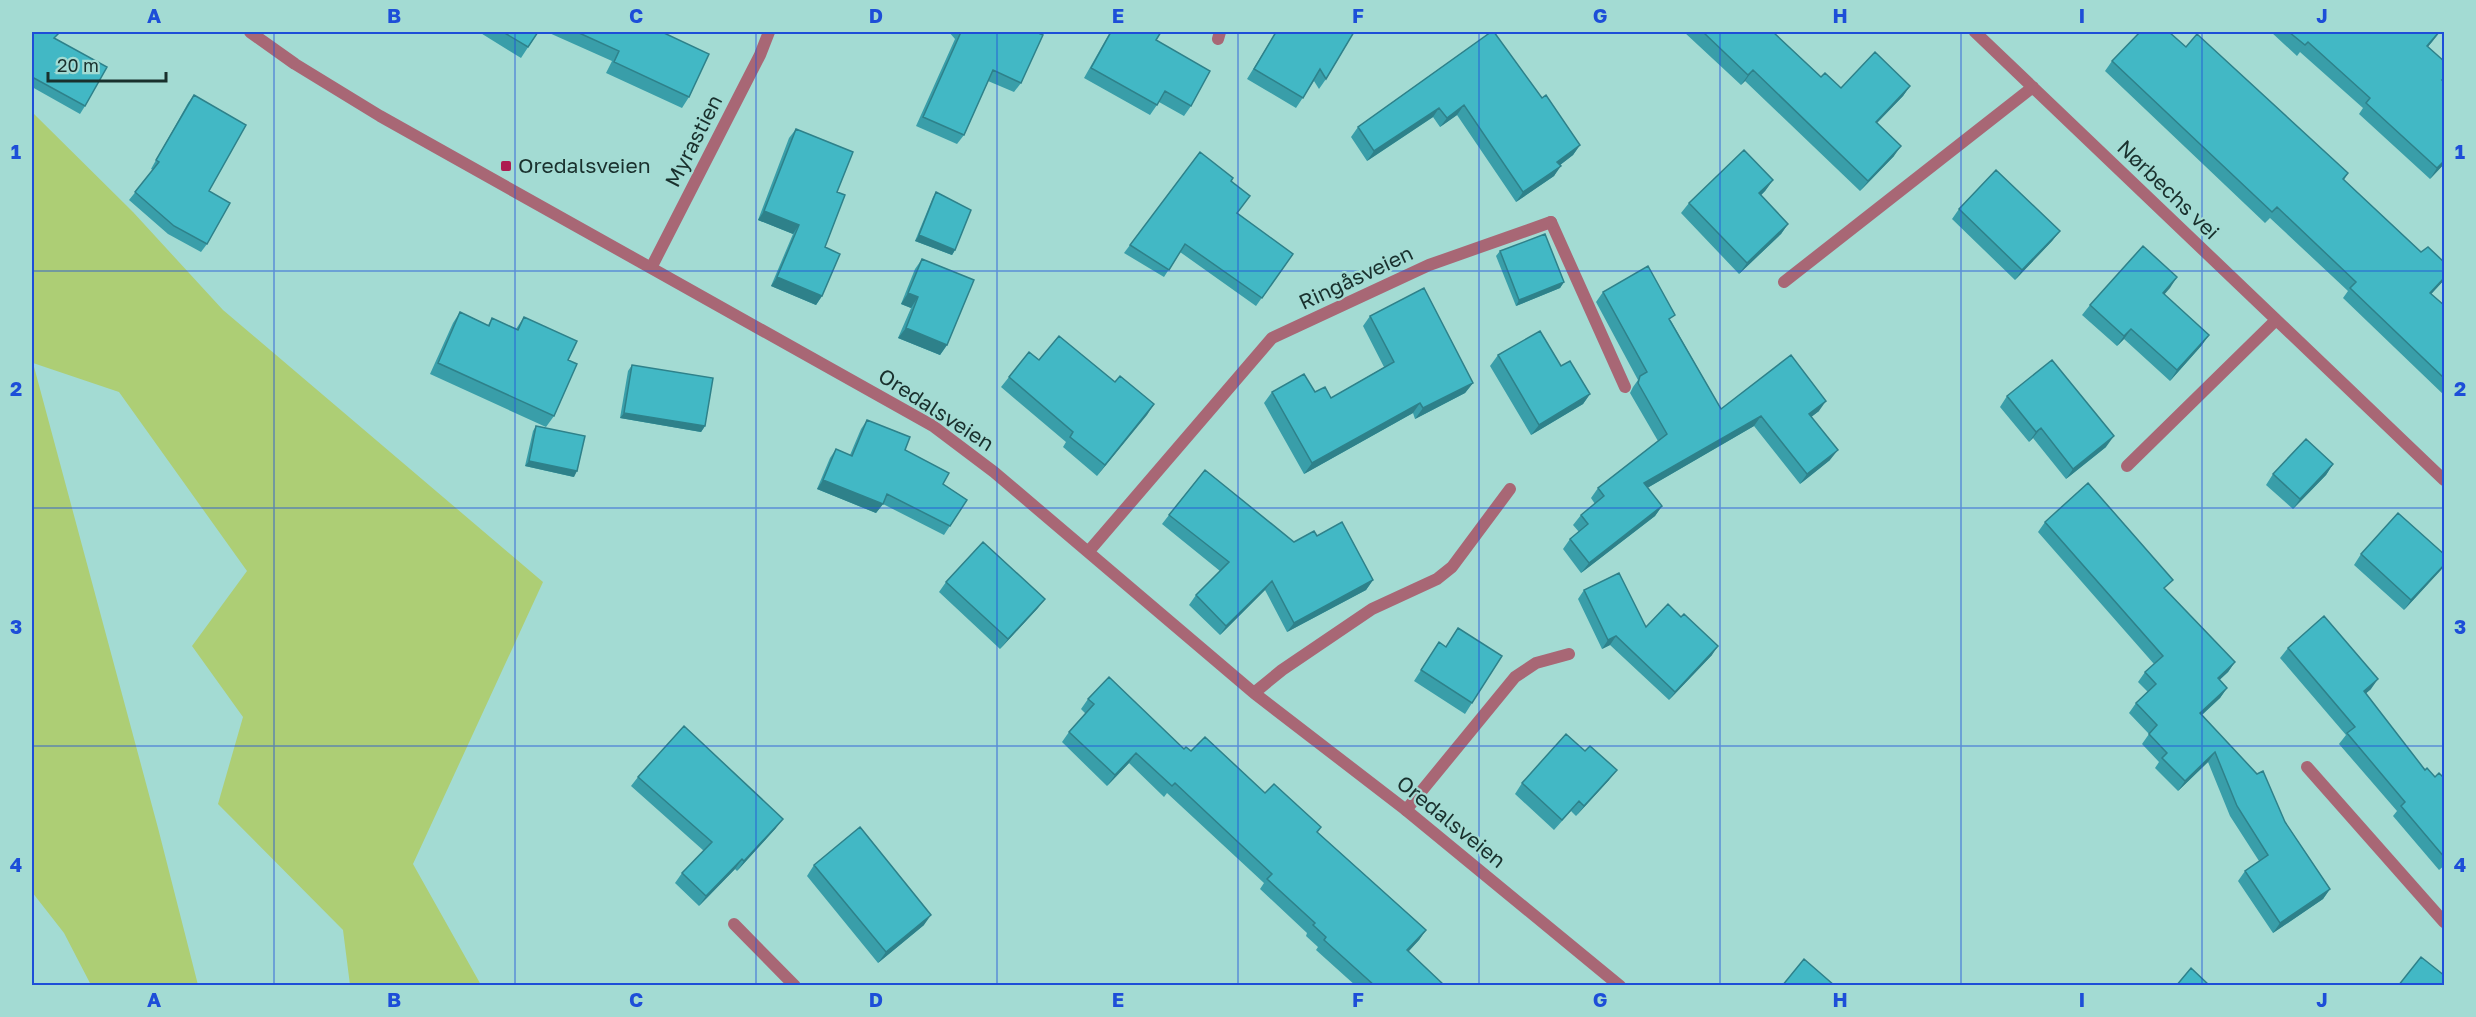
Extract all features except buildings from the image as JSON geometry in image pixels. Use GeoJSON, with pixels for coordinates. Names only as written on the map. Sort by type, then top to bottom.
{"type":"FeatureCollection","features":[{"type":"Feature","properties":{"kind":"street","name":"Oredalsveien"},"geometry":{"type":"LineString","coordinates":[[250,32],[294,63],[380,117],[933,426],[994,472],[1089,551],[1254,693],[1406,810],[1620,986]]}},
{"type":"Feature","properties":{"kind":"street","name":"Myrastien"},"geometry":{"type":"LineString","coordinates":[[651,268],[760,55],[769,32]]}},
{"type":"Feature","properties":{"kind":"street","name":"Nørbechs vei"},"geometry":{"type":"LineString","coordinates":[[1975,32],[2445,480]]}},
{"type":"Feature","properties":{"kind":"street"},"geometry":{"type":"LineString","coordinates":[[1784,282],[2033,87]]}},
{"type":"Feature","properties":{"kind":"street","name":"Ringåsveien"},"geometry":{"type":"LineString","coordinates":[[1089,551],[1272,338],[1428,265],[1551,222],[1624,387]]}},
{"type":"Feature","properties":{"kind":"street"},"geometry":{"type":"LineString","coordinates":[[2127,466],[2276,320]]}},
{"type":"Feature","properties":{"kind":"street"},"geometry":{"type":"LineString","coordinates":[[1254,693],[1282,670],[1372,609],[1437,579],[1452,567],[1510,489]]}},
{"type":"Feature","properties":{"kind":"street"},"geometry":{"type":"LineString","coordinates":[[1406,810],[1515,677],[1536,663],[1569,654]]}},
{"type":"Feature","properties":{"kind":"street"},"geometry":{"type":"LineString","coordinates":[[2307,767],[2445,922]]}},
{"type":"Feature","properties":{"kind":"street"},"geometry":{"type":"LineString","coordinates":[[735,924],[795,986]]}},
{"type":"Feature","properties":{"kind":"green space"},"geometry":{"type":"Polygon","coordinates":[[[32,112],[133,212],[223,310],[543,582],[413,864],[481,985],[350,985],[343,930],[218,804],[243,717],[192,646],[247,571],[119,392],[33,363],[198,985],[91,985],[64,933],[32,892],[32,112]]]}},
{"type":"Feature","properties":{"kind":"place","name":"Oredalsveien"},"geometry":{"type":"Point","coordinates":[506,166]}}]}
